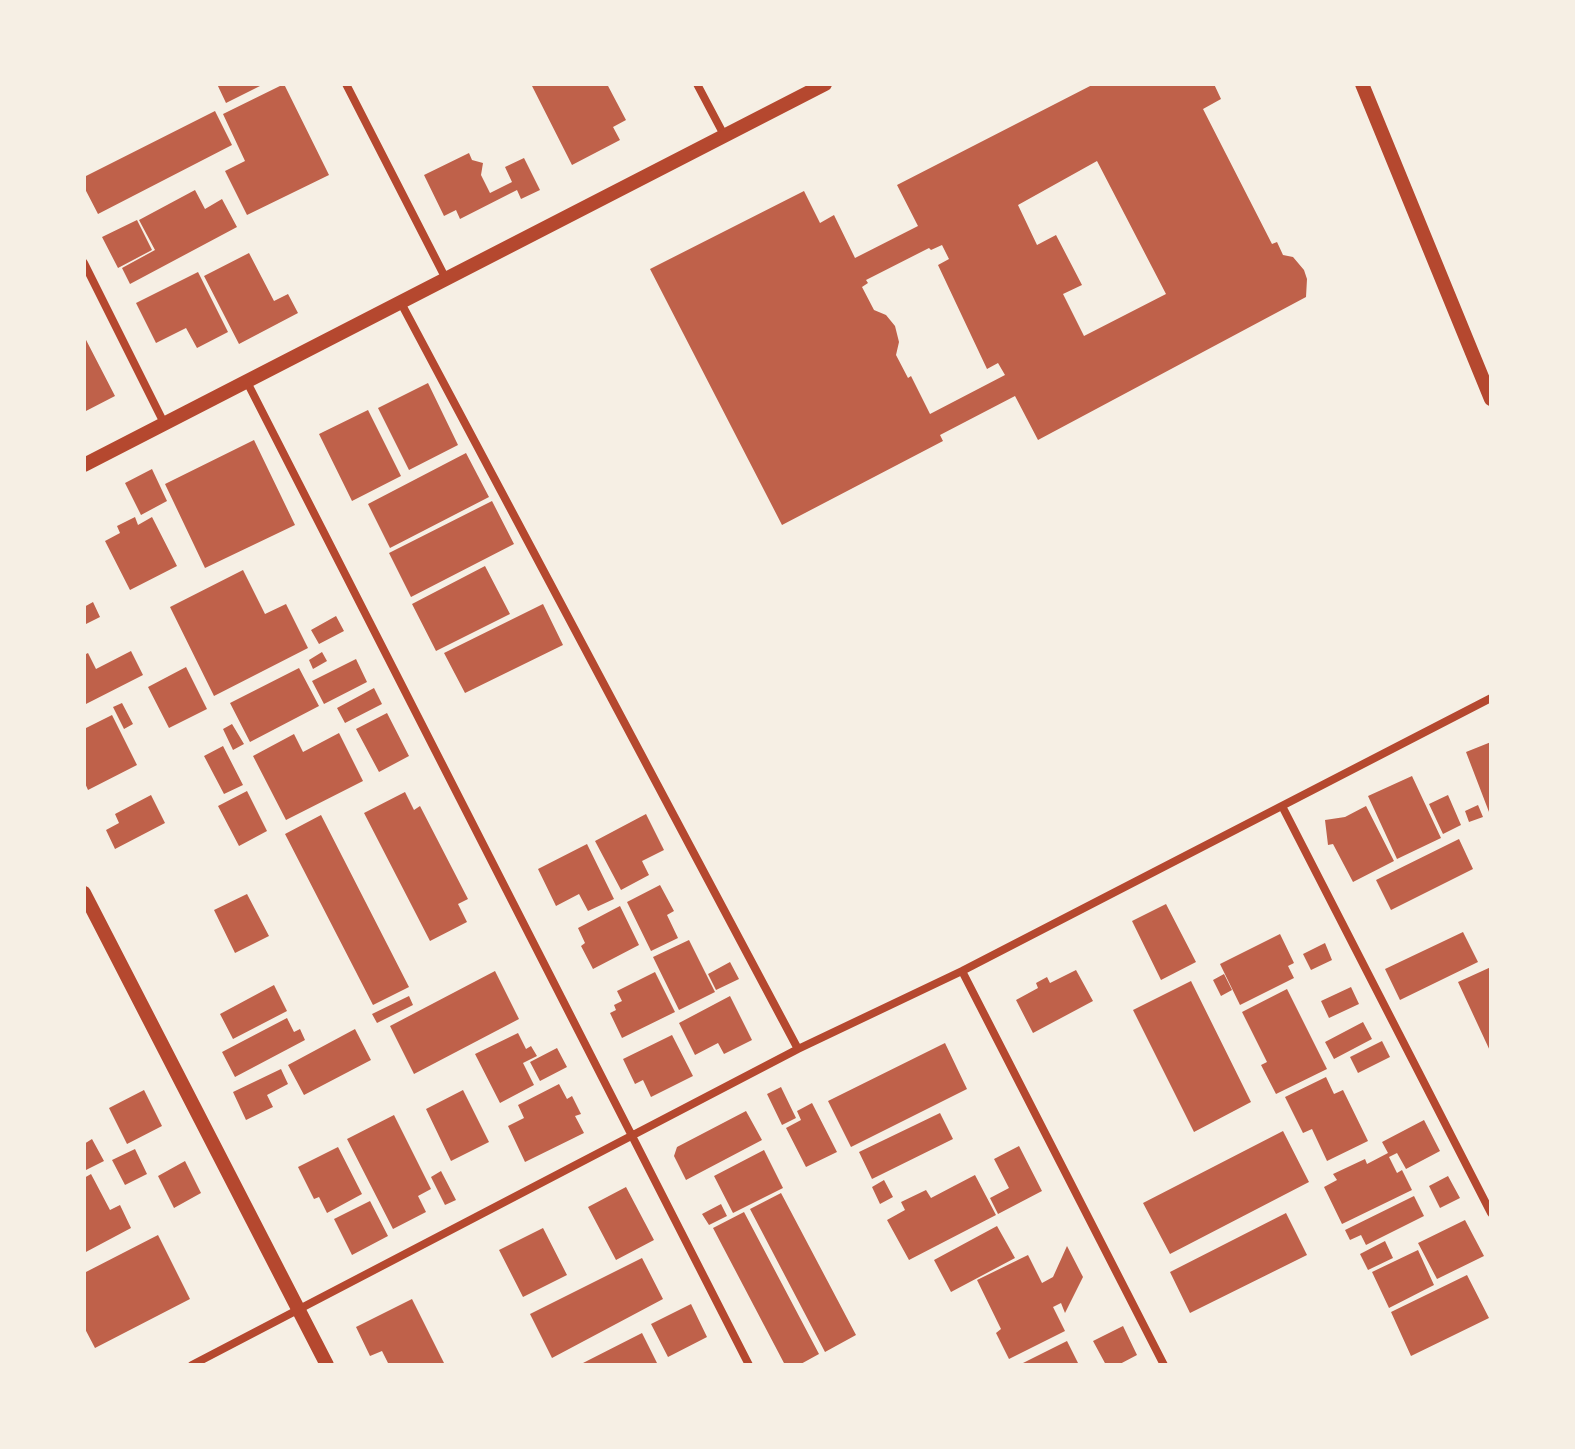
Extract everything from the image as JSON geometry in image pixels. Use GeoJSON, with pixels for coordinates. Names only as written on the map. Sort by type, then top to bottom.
{"type":"FeatureCollection","features":[{"type":"Feature","properties":{"kind":"street"},"geometry":{"type":"LineString","coordinates":[[346,84],[446,279]]}},
{"type":"Feature","properties":{"kind":"street"},"geometry":{"type":"LineString","coordinates":[[697,84],[724,135]]}},
{"type":"Feature","properties":{"kind":"street"},"geometry":{"type":"LineString","coordinates":[[84,465],[825,84]]}},
{"type":"Feature","properties":{"kind":"street"},"geometry":{"type":"LineString","coordinates":[[1362,84],[1491,399]]}},
{"type":"Feature","properties":{"kind":"street"},"geometry":{"type":"LineString","coordinates":[[84,263],[164,423]]}},
{"type":"Feature","properties":{"kind":"street"},"geometry":{"type":"LineString","coordinates":[[401,303],[798,1049]]}},
{"type":"Feature","properties":{"kind":"street"},"geometry":{"type":"LineString","coordinates":[[247,382],[749,1365]]}},
{"type":"Feature","properties":{"kind":"street"},"geometry":{"type":"LineString","coordinates":[[192,1365],[798,1049],[962,971],[1491,698]]}},
{"type":"Feature","properties":{"kind":"street"},"geometry":{"type":"LineString","coordinates":[[1282,806],[1491,1213]]}},
{"type":"Feature","properties":{"kind":"street"},"geometry":{"type":"LineString","coordinates":[[84,893],[327,1365]]}},
{"type":"Feature","properties":{"kind":"street"},"geometry":{"type":"LineString","coordinates":[[962,971],[1164,1365]]}},
{"type":"Feature","properties":{"kind":"building"},"geometry":{"type":"Polygon","coordinates":[[[217,84],[264,84],[226,103],[217,84]]]}},
{"type":"Feature","properties":{"kind":"building"},"geometry":{"type":"Polygon","coordinates":[[[284,84],[329,175],[247,215],[225,171],[245,161],[223,114],[284,84]]]}},
{"type":"Feature","properties":{"kind":"building"},"geometry":{"type":"Polygon","coordinates":[[[531,84],[607,84],[626,120],[613,127],[620,140],[572,165],[531,84]]]}},
{"type":"Feature","properties":{"kind":"building"},"geometry":{"type":"Polygon","coordinates":[[[1094,84],[1214,84],[1221,99],[1203,109],[1272,244],[1277,242],[1283,255],[1293,257],[1304,270],[1306,297],[1038,440],[1015,396],[940,435],[943,441],[782,525],[650,269],[804,191],[820,223],[834,215],[855,258],[918,226],[897,185],[1094,84]],[[1097,161],[1018,205],[1037,245],[1056,235],[1082,285],[1063,294],[1084,336],[1166,294],[1097,161]],[[942,245],[929,248],[866,280],[868,283],[862,287],[874,310],[886,315],[895,326],[899,342],[896,355],[908,378],[911,376],[930,414],[1005,375],[998,363],[987,369],[938,265],[949,259],[942,245]]]}},
{"type":"Feature","properties":{"kind":"building"},"geometry":{"type":"Polygon","coordinates":[[[215,111],[232,145],[98,214],[84,187],[84,177],[215,111]]]}},
{"type":"Feature","properties":{"kind":"building"},"geometry":{"type":"Polygon","coordinates":[[[469,153],[472,160],[483,163],[481,175],[490,193],[512,182],[505,167],[524,158],[540,190],[521,199],[517,190],[460,219],[456,210],[444,216],[424,175],[469,153]]]}},
{"type":"Feature","properties":{"kind":"building"},"geometry":{"type":"Polygon","coordinates":[[[195,190],[205,209],[222,199],[237,227],[130,284],[122,268],[155,250],[139,220],[195,190]]]}},
{"type":"Feature","properties":{"kind":"building"},"geometry":{"type":"Polygon","coordinates":[[[137,220],[152,250],[118,268],[102,237],[137,220]]]}},
{"type":"Feature","properties":{"kind":"building"},"geometry":{"type":"Polygon","coordinates":[[[249,253],[274,301],[288,294],[298,313],[239,344],[204,276],[249,253]]]}},
{"type":"Feature","properties":{"kind":"building"},"geometry":{"type":"Polygon","coordinates":[[[198,272],[228,332],[197,348],[186,328],[156,343],[136,303],[198,272]]]}},
{"type":"Feature","properties":{"kind":"building"},"geometry":{"type":"Polygon","coordinates":[[[84,336],[115,396],[84,412],[84,336]]]}},
{"type":"Feature","properties":{"kind":"building"},"geometry":{"type":"Polygon","coordinates":[[[428,383],[458,445],[409,470],[378,408],[428,383]]]}},
{"type":"Feature","properties":{"kind":"building"},"geometry":{"type":"Polygon","coordinates":[[[368,410],[401,476],[352,501],[319,434],[368,410]]]}},
{"type":"Feature","properties":{"kind":"building"},"geometry":{"type":"Polygon","coordinates":[[[254,440],[295,525],[205,568],[165,484],[254,440]]]}},
{"type":"Feature","properties":{"kind":"building"},"geometry":{"type":"Polygon","coordinates":[[[466,453],[489,497],[390,548],[368,504],[466,453]]]}},
{"type":"Feature","properties":{"kind":"building"},"geometry":{"type":"Polygon","coordinates":[[[152,469],[167,501],[141,515],[125,483],[152,469]]]}},
{"type":"Feature","properties":{"kind":"building"},"geometry":{"type":"Polygon","coordinates":[[[492,501],[514,544],[411,597],[389,553],[492,501]]]}},
{"type":"Feature","properties":{"kind":"building"},"geometry":{"type":"Polygon","coordinates":[[[135,517],[138,525],[152,517],[177,566],[130,590],[105,541],[120,533],[117,526],[135,517]]]}},
{"type":"Feature","properties":{"kind":"building"},"geometry":{"type":"Polygon","coordinates":[[[485,566],[510,614],[436,651],[412,604],[485,566]]]}},
{"type":"Feature","properties":{"kind":"building"},"geometry":{"type":"Polygon","coordinates":[[[243,570],[265,614],[286,604],[308,648],[214,696],[170,607],[243,570]]]}},
{"type":"Feature","properties":{"kind":"building"},"geometry":{"type":"Polygon","coordinates":[[[93,602],[100,617],[84,625],[84,607],[93,602]]]}},
{"type":"Feature","properties":{"kind":"building"},"geometry":{"type":"Polygon","coordinates":[[[543,604],[563,645],[465,693],[444,653],[543,604]]]}},
{"type":"Feature","properties":{"kind":"building"},"geometry":{"type":"Polygon","coordinates":[[[336,616],[344,631],[319,644],[311,630],[336,616]]]}},
{"type":"Feature","properties":{"kind":"building"},"geometry":{"type":"Polygon","coordinates":[[[131,651],[143,675],[84,705],[84,655],[88,653],[96,669],[131,651]]]}},
{"type":"Feature","properties":{"kind":"building"},"geometry":{"type":"Polygon","coordinates":[[[322,652],[327,661],[313,669],[309,660],[322,652]]]}},
{"type":"Feature","properties":{"kind":"building"},"geometry":{"type":"Polygon","coordinates":[[[356,659],[367,682],[324,704],[312,681],[356,659]]]}},
{"type":"Feature","properties":{"kind":"building"},"geometry":{"type":"Polygon","coordinates":[[[186,667],[207,709],[169,728],[148,687],[186,667]]]}},
{"type":"Feature","properties":{"kind":"building"},"geometry":{"type":"Polygon","coordinates":[[[299,668],[319,706],[250,742],[230,703],[299,668]]]}},
{"type":"Feature","properties":{"kind":"building"},"geometry":{"type":"Polygon","coordinates":[[[374,688],[382,704],[345,723],[337,708],[374,688]]]}},
{"type":"Feature","properties":{"kind":"building"},"geometry":{"type":"Polygon","coordinates":[[[122,703],[133,724],[124,729],[113,707],[122,703]]]}},
{"type":"Feature","properties":{"kind":"building"},"geometry":{"type":"Polygon","coordinates":[[[387,713],[409,756],[379,772],[356,729],[387,713]]]}},
{"type":"Feature","properties":{"kind":"building"},"geometry":{"type":"Polygon","coordinates":[[[112,715],[137,765],[88,790],[84,781],[84,729],[112,715]]]}},
{"type":"Feature","properties":{"kind":"building"},"geometry":{"type":"Polygon","coordinates":[[[232,724],[244,744],[233,750],[223,729],[232,724]]]}},
{"type":"Feature","properties":{"kind":"building"},"geometry":{"type":"Polygon","coordinates":[[[339,733],[363,781],[286,820],[253,756],[294,734],[303,752],[339,733]]]}},
{"type":"Feature","properties":{"kind":"building"},"geometry":{"type":"Polygon","coordinates":[[[1491,742],[1491,811],[1489,812],[1466,752],[1491,742]]]}},
{"type":"Feature","properties":{"kind":"building"},"geometry":{"type":"Polygon","coordinates":[[[223,746],[243,785],[224,794],[204,756],[223,746]]]}},
{"type":"Feature","properties":{"kind":"building"},"geometry":{"type":"Polygon","coordinates":[[[1412,776],[1441,838],[1397,859],[1368,796],[1412,776]]]}},
{"type":"Feature","properties":{"kind":"building"},"geometry":{"type":"Polygon","coordinates":[[[247,791],[267,831],[239,846],[218,806],[247,791]]]}},
{"type":"Feature","properties":{"kind":"building"},"geometry":{"type":"Polygon","coordinates":[[[405,792],[414,810],[420,806],[468,899],[458,904],[467,922],[430,941],[364,813],[405,792]]]}},
{"type":"Feature","properties":{"kind":"building"},"geometry":{"type":"Polygon","coordinates":[[[151,795],[165,823],[115,849],[106,830],[119,823],[115,814],[151,795]]]}},
{"type":"Feature","properties":{"kind":"building"},"geometry":{"type":"Polygon","coordinates":[[[1448,795],[1461,825],[1443,834],[1429,804],[1448,795]]]}},
{"type":"Feature","properties":{"kind":"building"},"geometry":{"type":"Polygon","coordinates":[[[1478,805],[1483,817],[1469,822],[1465,811],[1478,805]]]}},
{"type":"Feature","properties":{"kind":"building"},"geometry":{"type":"Polygon","coordinates":[[[1366,806],[1394,861],[1353,882],[1333,844],[1328,845],[1325,820],[1345,817],[1366,806]]]}},
{"type":"Feature","properties":{"kind":"building"},"geometry":{"type":"Polygon","coordinates":[[[646,814],[664,850],[642,861],[649,875],[621,890],[595,841],[646,814]]]}},
{"type":"Feature","properties":{"kind":"building"},"geometry":{"type":"Polygon","coordinates":[[[321,815],[409,987],[373,1005],[285,834],[321,815]]]}},
{"type":"Feature","properties":{"kind":"building"},"geometry":{"type":"Polygon","coordinates":[[[1459,839],[1473,869],[1391,910],[1376,880],[1459,839]]]}},
{"type":"Feature","properties":{"kind":"building"},"geometry":{"type":"Polygon","coordinates":[[[587,844],[614,899],[588,911],[579,894],[556,906],[538,869],[587,844]]]}},
{"type":"Feature","properties":{"kind":"building"},"geometry":{"type":"Polygon","coordinates":[[[660,885],[674,911],[667,915],[678,938],[651,951],[627,902],[660,885]]]}},
{"type":"Feature","properties":{"kind":"building"},"geometry":{"type":"Polygon","coordinates":[[[247,894],[269,936],[235,953],[214,910],[247,894]]]}},
{"type":"Feature","properties":{"kind":"building"},"geometry":{"type":"Polygon","coordinates":[[[1166,904],[1196,962],[1161,980],[1132,921],[1166,904]]]}},
{"type":"Feature","properties":{"kind":"building"},"geometry":{"type":"Polygon","coordinates":[[[620,906],[639,945],[593,969],[581,946],[585,943],[578,928],[620,906]]]}},
{"type":"Feature","properties":{"kind":"building"},"geometry":{"type":"Polygon","coordinates":[[[1463,932],[1478,962],[1400,1000],[1385,969],[1463,932]]]}},
{"type":"Feature","properties":{"kind":"building"},"geometry":{"type":"Polygon","coordinates":[[[1280,934],[1294,963],[1288,966],[1294,978],[1240,1005],[1220,964],[1280,934]]]}},
{"type":"Feature","properties":{"kind":"building"},"geometry":{"type":"Polygon","coordinates":[[[689,940],[715,992],[679,1010],[653,957],[689,940]]]}},
{"type":"Feature","properties":{"kind":"building"},"geometry":{"type":"Polygon","coordinates":[[[1325,943],[1332,960],[1311,970],[1303,954],[1325,943]]]}},
{"type":"Feature","properties":{"kind":"building"},"geometry":{"type":"Polygon","coordinates":[[[730,962],[739,979],[716,990],[708,974],[730,962]]]}},
{"type":"Feature","properties":{"kind":"building"},"geometry":{"type":"Polygon","coordinates":[[[1491,967],[1491,1053],[1458,982],[1491,967]]]}},
{"type":"Feature","properties":{"kind":"building"},"geometry":{"type":"Polygon","coordinates":[[[1076,970],[1093,1001],[1033,1033],[1016,1000],[1038,988],[1036,983],[1047,977],[1050,983],[1076,970]]]}},
{"type":"Feature","properties":{"kind":"building"},"geometry":{"type":"Polygon","coordinates":[[[495,971],[519,1019],[414,1074],[390,1026],[495,971]]]}},
{"type":"Feature","properties":{"kind":"building"},"geometry":{"type":"Polygon","coordinates":[[[655,972],[675,1012],[622,1038],[610,1013],[616,1010],[614,1005],[622,1001],[617,991],[655,972]]]}},
{"type":"Feature","properties":{"kind":"building"},"geometry":{"type":"Polygon","coordinates":[[[1224,974],[1232,990],[1221,996],[1213,980],[1224,974]]]}},
{"type":"Feature","properties":{"kind":"building"},"geometry":{"type":"Polygon","coordinates":[[[1191,981],[1251,1102],[1194,1132],[1133,1010],[1191,981]]]}},
{"type":"Feature","properties":{"kind":"building"},"geometry":{"type":"Polygon","coordinates":[[[274,985],[287,1011],[233,1039],[220,1014],[274,985]]]}},
{"type":"Feature","properties":{"kind":"building"},"geometry":{"type":"Polygon","coordinates":[[[1351,987],[1359,1004],[1329,1018],[1321,1001],[1351,987]]]}},
{"type":"Feature","properties":{"kind":"building"},"geometry":{"type":"Polygon","coordinates":[[[1287,989],[1327,1069],[1276,1094],[1261,1065],[1267,1062],[1242,1012],[1287,989]]]}},
{"type":"Feature","properties":{"kind":"building"},"geometry":{"type":"Polygon","coordinates":[[[409,996],[413,1005],[377,1023],[372,1014],[409,996]]]}},
{"type":"Feature","properties":{"kind":"building"},"geometry":{"type":"Polygon","coordinates":[[[730,996],[752,1040],[724,1054],[718,1043],[695,1055],[679,1023],[730,996]]]}},
{"type":"Feature","properties":{"kind":"building"},"geometry":{"type":"Polygon","coordinates":[[[287,1018],[294,1032],[300,1029],[305,1040],[235,1077],[222,1052],[287,1018]]]}},
{"type":"Feature","properties":{"kind":"building"},"geometry":{"type":"Polygon","coordinates":[[[1363,1022],[1372,1039],[1334,1059],[1325,1042],[1363,1022]]]}},
{"type":"Feature","properties":{"kind":"building"},"geometry":{"type":"Polygon","coordinates":[[[355,1029],[371,1060],[304,1095],[288,1065],[355,1029]]]}},
{"type":"Feature","properties":{"kind":"building"},"geometry":{"type":"Polygon","coordinates":[[[518,1033],[526,1049],[531,1046],[537,1056],[523,1063],[534,1085],[500,1103],[475,1054],[518,1033]]]}},
{"type":"Feature","properties":{"kind":"building"},"geometry":{"type":"Polygon","coordinates":[[[672,1035],[693,1076],[651,1097],[643,1080],[635,1084],[623,1059],[672,1035]]]}},
{"type":"Feature","properties":{"kind":"building"},"geometry":{"type":"Polygon","coordinates":[[[1382,1041],[1390,1057],[1358,1073],[1350,1057],[1382,1041]]]}},
{"type":"Feature","properties":{"kind":"building"},"geometry":{"type":"Polygon","coordinates":[[[945,1043],[967,1089],[851,1147],[828,1101],[945,1043]]]}},
{"type":"Feature","properties":{"kind":"building"},"geometry":{"type":"Polygon","coordinates":[[[557,1048],[567,1067],[540,1081],[530,1062],[557,1048]]]}},
{"type":"Feature","properties":{"kind":"building"},"geometry":{"type":"Polygon","coordinates":[[[281,1069],[288,1084],[267,1095],[273,1107],[246,1120],[233,1092],[281,1069]]]}},
{"type":"Feature","properties":{"kind":"building"},"geometry":{"type":"Polygon","coordinates":[[[1326,1077],[1334,1094],[1343,1090],[1368,1141],[1327,1161],[1312,1129],[1303,1133],[1285,1097],[1326,1077]]]}},
{"type":"Feature","properties":{"kind":"building"},"geometry":{"type":"Polygon","coordinates":[[[559,1084],[567,1099],[572,1096],[581,1114],[575,1116],[584,1133],[525,1162],[508,1126],[524,1118],[518,1105],[559,1084]]]}},
{"type":"Feature","properties":{"kind":"building"},"geometry":{"type":"Polygon","coordinates":[[[781,1087],[796,1118],[782,1125],[767,1094],[781,1087]]]}},
{"type":"Feature","properties":{"kind":"building"},"geometry":{"type":"Polygon","coordinates":[[[144,1090],[162,1126],[127,1144],[109,1108],[144,1090]]]}},
{"type":"Feature","properties":{"kind":"building"},"geometry":{"type":"Polygon","coordinates":[[[463,1090],[489,1142],[451,1161],[426,1109],[463,1090]]]}},
{"type":"Feature","properties":{"kind":"building"},"geometry":{"type":"Polygon","coordinates":[[[812,1103],[837,1152],[806,1167],[786,1128],[801,1120],[797,1111],[812,1103]]]}},
{"type":"Feature","properties":{"kind":"building"},"geometry":{"type":"Polygon","coordinates":[[[746,1111],[762,1140],[686,1180],[674,1156],[677,1147],[746,1111]]]}},
{"type":"Feature","properties":{"kind":"building"},"geometry":{"type":"Polygon","coordinates":[[[940,1113],[953,1139],[872,1179],[859,1152],[940,1113]]]}},
{"type":"Feature","properties":{"kind":"building"},"geometry":{"type":"Polygon","coordinates":[[[394,1115],[431,1189],[418,1196],[426,1212],[393,1229],[347,1139],[394,1115]]]}},
{"type":"Feature","properties":{"kind":"building"},"geometry":{"type":"Polygon","coordinates":[[[1424,1120],[1440,1151],[1406,1169],[1397,1153],[1389,1157],[1397,1173],[1402,1170],[1412,1190],[1342,1224],[1324,1187],[1337,1180],[1333,1174],[1365,1159],[1367,1164],[1388,1153],[1382,1142],[1424,1120]]]}},
{"type":"Feature","properties":{"kind":"building"},"geometry":{"type":"Polygon","coordinates":[[[1283,1131],[1309,1182],[1170,1254],[1143,1203],[1283,1131]]]}},
{"type":"Feature","properties":{"kind":"building"},"geometry":{"type":"Polygon","coordinates":[[[92,1139],[104,1161],[84,1171],[84,1144],[92,1139]]]}},
{"type":"Feature","properties":{"kind":"building"},"geometry":{"type":"Polygon","coordinates":[[[1019,1146],[1042,1191],[998,1214],[990,1198],[1009,1188],[994,1159],[1019,1146]]]}},
{"type":"Feature","properties":{"kind":"building"},"geometry":{"type":"Polygon","coordinates":[[[338,1147],[362,1194],[327,1213],[319,1197],[314,1199],[298,1167],[338,1147]]]}},
{"type":"Feature","properties":{"kind":"building"},"geometry":{"type":"Polygon","coordinates":[[[135,1149],[147,1174],[125,1185],[112,1160],[135,1149]]]}},
{"type":"Feature","properties":{"kind":"building"},"geometry":{"type":"Polygon","coordinates":[[[764,1150],[783,1188],[733,1213],[714,1176],[764,1150]]]}},
{"type":"Feature","properties":{"kind":"building"},"geometry":{"type":"Polygon","coordinates":[[[185,1161],[201,1193],[174,1208],[158,1176],[185,1161]]]}},
{"type":"Feature","properties":{"kind":"building"},"geometry":{"type":"Polygon","coordinates":[[[441,1171],[456,1200],[445,1205],[431,1177],[441,1171]]]}},
{"type":"Feature","properties":{"kind":"building"},"geometry":{"type":"Polygon","coordinates":[[[91,1174],[110,1210],[120,1205],[131,1228],[84,1253],[84,1178],[91,1174]]]}},
{"type":"Feature","properties":{"kind":"building"},"geometry":{"type":"Polygon","coordinates":[[[975,1175],[996,1215],[909,1260],[887,1220],[905,1210],[901,1202],[926,1190],[931,1198],[975,1175]]]}},
{"type":"Feature","properties":{"kind":"building"},"geometry":{"type":"Polygon","coordinates":[[[1448,1176],[1460,1198],[1440,1208],[1429,1186],[1448,1176]]]}},
{"type":"Feature","properties":{"kind":"building"},"geometry":{"type":"Polygon","coordinates":[[[884,1180],[893,1197],[880,1204],[872,1187],[884,1180]]]}},
{"type":"Feature","properties":{"kind":"building"},"geometry":{"type":"Polygon","coordinates":[[[626,1187],[654,1240],[616,1260],[588,1207],[626,1187]]]}},
{"type":"Feature","properties":{"kind":"building"},"geometry":{"type":"Polygon","coordinates":[[[781,1193],[856,1335],[825,1352],[750,1209],[781,1193]]]}},
{"type":"Feature","properties":{"kind":"building"},"geometry":{"type":"Polygon","coordinates":[[[1414,1196],[1424,1216],[1366,1245],[1361,1235],[1350,1240],[1345,1230],[1414,1196]]]}},
{"type":"Feature","properties":{"kind":"building"},"geometry":{"type":"Polygon","coordinates":[[[370,1201],[388,1236],[352,1255],[334,1219],[370,1201]]]}},
{"type":"Feature","properties":{"kind":"building"},"geometry":{"type":"Polygon","coordinates":[[[721,1204],[727,1216],[709,1225],[702,1214],[721,1204]]]}},
{"type":"Feature","properties":{"kind":"building"},"geometry":{"type":"Polygon","coordinates":[[[744,1212],[819,1354],[799,1365],[785,1365],[713,1228],[744,1212]]]}},
{"type":"Feature","properties":{"kind":"building"},"geometry":{"type":"Polygon","coordinates":[[[1286,1213],[1307,1255],[1190,1313],[1170,1272],[1286,1213]]]}},
{"type":"Feature","properties":{"kind":"building"},"geometry":{"type":"Polygon","coordinates":[[[1465,1220],[1484,1256],[1437,1279],[1418,1243],[1465,1220]]]}},
{"type":"Feature","properties":{"kind":"building"},"geometry":{"type":"Polygon","coordinates":[[[997,1226],[1015,1258],[951,1292],[934,1260],[997,1226]]]}},
{"type":"Feature","properties":{"kind":"building"},"geometry":{"type":"Polygon","coordinates":[[[543,1228],[567,1275],[523,1297],[499,1250],[543,1228]]]}},
{"type":"Feature","properties":{"kind":"building"},"geometry":{"type":"Polygon","coordinates":[[[158,1235],[190,1299],[95,1348],[84,1327],[84,1273],[158,1235]]]}},
{"type":"Feature","properties":{"kind":"building"},"geometry":{"type":"Polygon","coordinates":[[[1385,1241],[1393,1258],[1368,1270],[1360,1254],[1385,1241]]]}},
{"type":"Feature","properties":{"kind":"building"},"geometry":{"type":"Polygon","coordinates":[[[1067,1246],[1083,1277],[1065,1313],[1061,1303],[1053,1307],[1065,1331],[1009,1359],[996,1333],[1001,1329],[977,1280],[1028,1255],[1042,1283],[1053,1277],[1067,1246]]]}},
{"type":"Feature","properties":{"kind":"building"},"geometry":{"type":"Polygon","coordinates":[[[1418,1250],[1434,1285],[1389,1308],[1372,1272],[1418,1250]]]}},
{"type":"Feature","properties":{"kind":"building"},"geometry":{"type":"Polygon","coordinates":[[[642,1258],[663,1299],[552,1358],[530,1314],[642,1258]]]}},
{"type":"Feature","properties":{"kind":"building"},"geometry":{"type":"Polygon","coordinates":[[[1467,1275],[1489,1318],[1411,1356],[1391,1312],[1467,1275]]]}},
{"type":"Feature","properties":{"kind":"building"},"geometry":{"type":"Polygon","coordinates":[[[412,1299],[445,1365],[389,1365],[382,1351],[370,1356],[356,1327],[412,1299]]]}},
{"type":"Feature","properties":{"kind":"building"},"geometry":{"type":"Polygon","coordinates":[[[691,1304],[707,1337],[668,1357],[651,1324],[691,1304]]]}},
{"type":"Feature","properties":{"kind":"building"},"geometry":{"type":"Polygon","coordinates":[[[1123,1326],[1137,1355],[1118,1365],[1106,1365],[1093,1341],[1123,1326]]]}},
{"type":"Feature","properties":{"kind":"building"},"geometry":{"type":"Polygon","coordinates":[[[642,1333],[658,1365],[584,1365],[583,1363],[642,1333]]]}},
{"type":"Feature","properties":{"kind":"building"},"geometry":{"type":"Polygon","coordinates":[[[1067,1341],[1079,1365],[1019,1365],[1067,1341]]]}}]}
